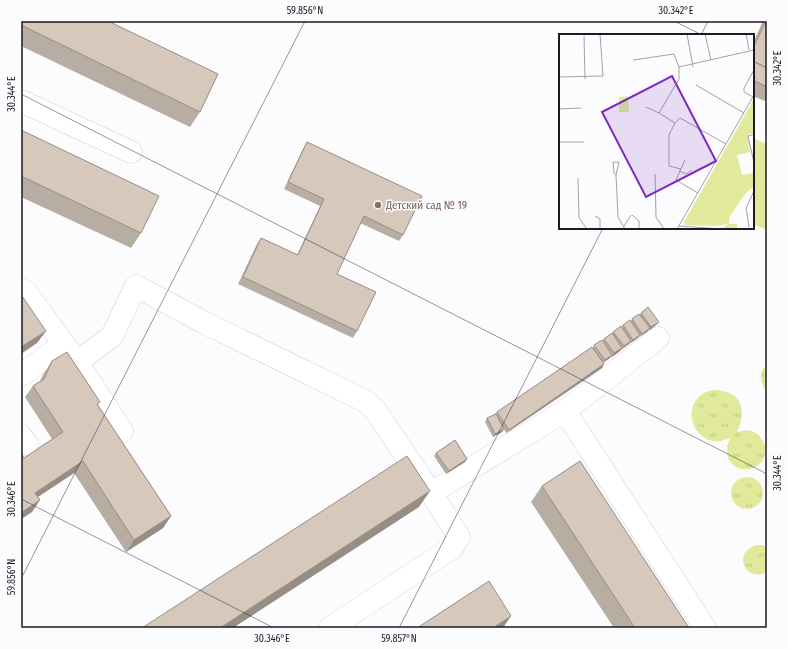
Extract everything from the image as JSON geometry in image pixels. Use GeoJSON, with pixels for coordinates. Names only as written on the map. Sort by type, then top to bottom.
{"type":"FeatureCollection","features":[{"type":"Feature","properties":{"kind":"lane"},"geometry":{"type":"LineString","coordinates":[[21,101],[132,152]]}},
{"type":"Feature","properties":{"kind":"lane"},"geometry":{"type":"LineString","coordinates":[[77,362],[112,336],[136,286],[203,322],[365,401],[375,410],[459,537],[452,548],[330,628]]}},
{"type":"Feature","properties":{"kind":"lane"},"geometry":{"type":"LineString","coordinates":[[21,290],[26,292],[77,362],[122,431]]}},
{"type":"Feature","properties":{"kind":"lane"},"geometry":{"type":"LineString","coordinates":[[431,493],[565,411],[658,338]]}},
{"type":"Feature","properties":{"kind":"lane"},"geometry":{"type":"LineString","coordinates":[[21,375],[64,344]]}},
{"type":"Feature","properties":{"kind":"lane"},"geometry":{"type":"LineString","coordinates":[[565,411],[705,628]]}},
{"type":"Feature","properties":{"kind":"green space"},"geometry":{"type":"Polygon","coordinates":[[[754,138],[767,144],[767,230],[754,224],[754,138]]]}},
{"type":"Feature","properties":{"kind":"green space"},"geometry":{"type":"Polygon","coordinates":[[[767,365],[767,393],[763,386],[761,375],[762,371],[767,365]]]}},
{"type":"Feature","properties":{"kind":"green space"},"geometry":{"type":"Polygon","coordinates":[[[713,390],[730,393],[740,402],[742,416],[737,432],[752,431],[761,438],[765,446],[765,453],[762,461],[756,467],[741,469],[734,465],[729,459],[727,450],[730,438],[721,441],[712,441],[697,431],[693,424],[693,407],[697,399],[707,391],[713,390]]]}},
{"type":"Feature","properties":{"kind":"green space"},"geometry":{"type":"Polygon","coordinates":[[[744,477],[750,477],[759,481],[763,493],[759,505],[750,509],[744,509],[735,505],[731,496],[731,490],[735,481],[744,477]]]}},
{"type":"Feature","properties":{"kind":"green space"},"geometry":{"type":"Polygon","coordinates":[[[756,545],[763,545],[767,548],[767,572],[753,574],[744,566],[743,560],[744,554],[756,545]]]}},
{"type":"Feature","properties":{"kind":"building"},"geometry":{"type":"Polygon","coordinates":[[[21,21],[108,21],[218,74],[200,112],[21,25],[21,21]]]}},
{"type":"Feature","properties":{"kind":"building"},"geometry":{"type":"Polygon","coordinates":[[[767,21],[767,87],[754,80],[754,46],[767,21]]]}},
{"type":"Feature","properties":{"kind":"building"},"geometry":{"type":"Polygon","coordinates":[[[21,130],[159,196],[141,233],[21,176],[21,130]]]}},
{"type":"Feature","properties":{"kind":"building"},"geometry":{"type":"Polygon","coordinates":[[[307,142],[422,196],[403,235],[364,216],[337,274],[376,292],[357,331],[243,277],[261,238],[298,255],[324,199],[288,182],[307,142]]]}},
{"type":"Feature","properties":{"kind":"building"},"geometry":{"type":"Polygon","coordinates":[[[22,296],[46,331],[21,347],[21,297],[22,296]]]}},
{"type":"Feature","properties":{"kind":"building"},"geometry":{"type":"Polygon","coordinates":[[[648,307],[659,322],[651,327],[641,313],[648,307]]]}},
{"type":"Feature","properties":{"kind":"building"},"geometry":{"type":"Polygon","coordinates":[[[639,314],[650,328],[642,334],[632,319],[639,314]]]}},
{"type":"Feature","properties":{"kind":"building"},"geometry":{"type":"Polygon","coordinates":[[[630,320],[640,335],[633,340],[623,325],[630,320]]]}},
{"type":"Feature","properties":{"kind":"building"},"geometry":{"type":"Polygon","coordinates":[[[621,326],[631,341],[624,346],[613,332],[621,326]]]}},
{"type":"Feature","properties":{"kind":"building"},"geometry":{"type":"Polygon","coordinates":[[[612,333],[622,348],[614,353],[604,339],[612,333]]]}},
{"type":"Feature","properties":{"kind":"building"},"geometry":{"type":"Polygon","coordinates":[[[602,340],[612,355],[605,360],[594,345],[602,340]]]}},
{"type":"Feature","properties":{"kind":"building"},"geometry":{"type":"Polygon","coordinates":[[[592,347],[604,364],[509,430],[497,412],[592,347]]]}},
{"type":"Feature","properties":{"kind":"building"},"geometry":{"type":"Polygon","coordinates":[[[67,352],[100,402],[97,404],[171,516],[134,540],[83,461],[35,493],[40,500],[21,513],[21,454],[24,458],[63,432],[33,386],[44,379],[52,361],[67,352]]]}},
{"type":"Feature","properties":{"kind":"building"},"geometry":{"type":"Polygon","coordinates":[[[496,414],[504,429],[495,434],[487,418],[496,414]]]}},
{"type":"Feature","properties":{"kind":"building"},"geometry":{"type":"Polygon","coordinates":[[[455,440],[467,459],[449,471],[436,453],[455,440]]]}},
{"type":"Feature","properties":{"kind":"building"},"geometry":{"type":"Polygon","coordinates":[[[407,456],[430,491],[220,628],[142,628],[407,456]]]}},
{"type":"Feature","properties":{"kind":"building"},"geometry":{"type":"Polygon","coordinates":[[[580,461],[689,628],[635,628],[542,486],[580,461]]]}},
{"type":"Feature","properties":{"kind":"building"},"geometry":{"type":"Polygon","coordinates":[[[489,581],[511,616],[493,628],[417,628],[489,581]]]}},
{"type":"Feature","properties":{"kind":"place","name":"Детский сад № 19"},"geometry":{"type":"Point","coordinates":[378,205]}}]}
